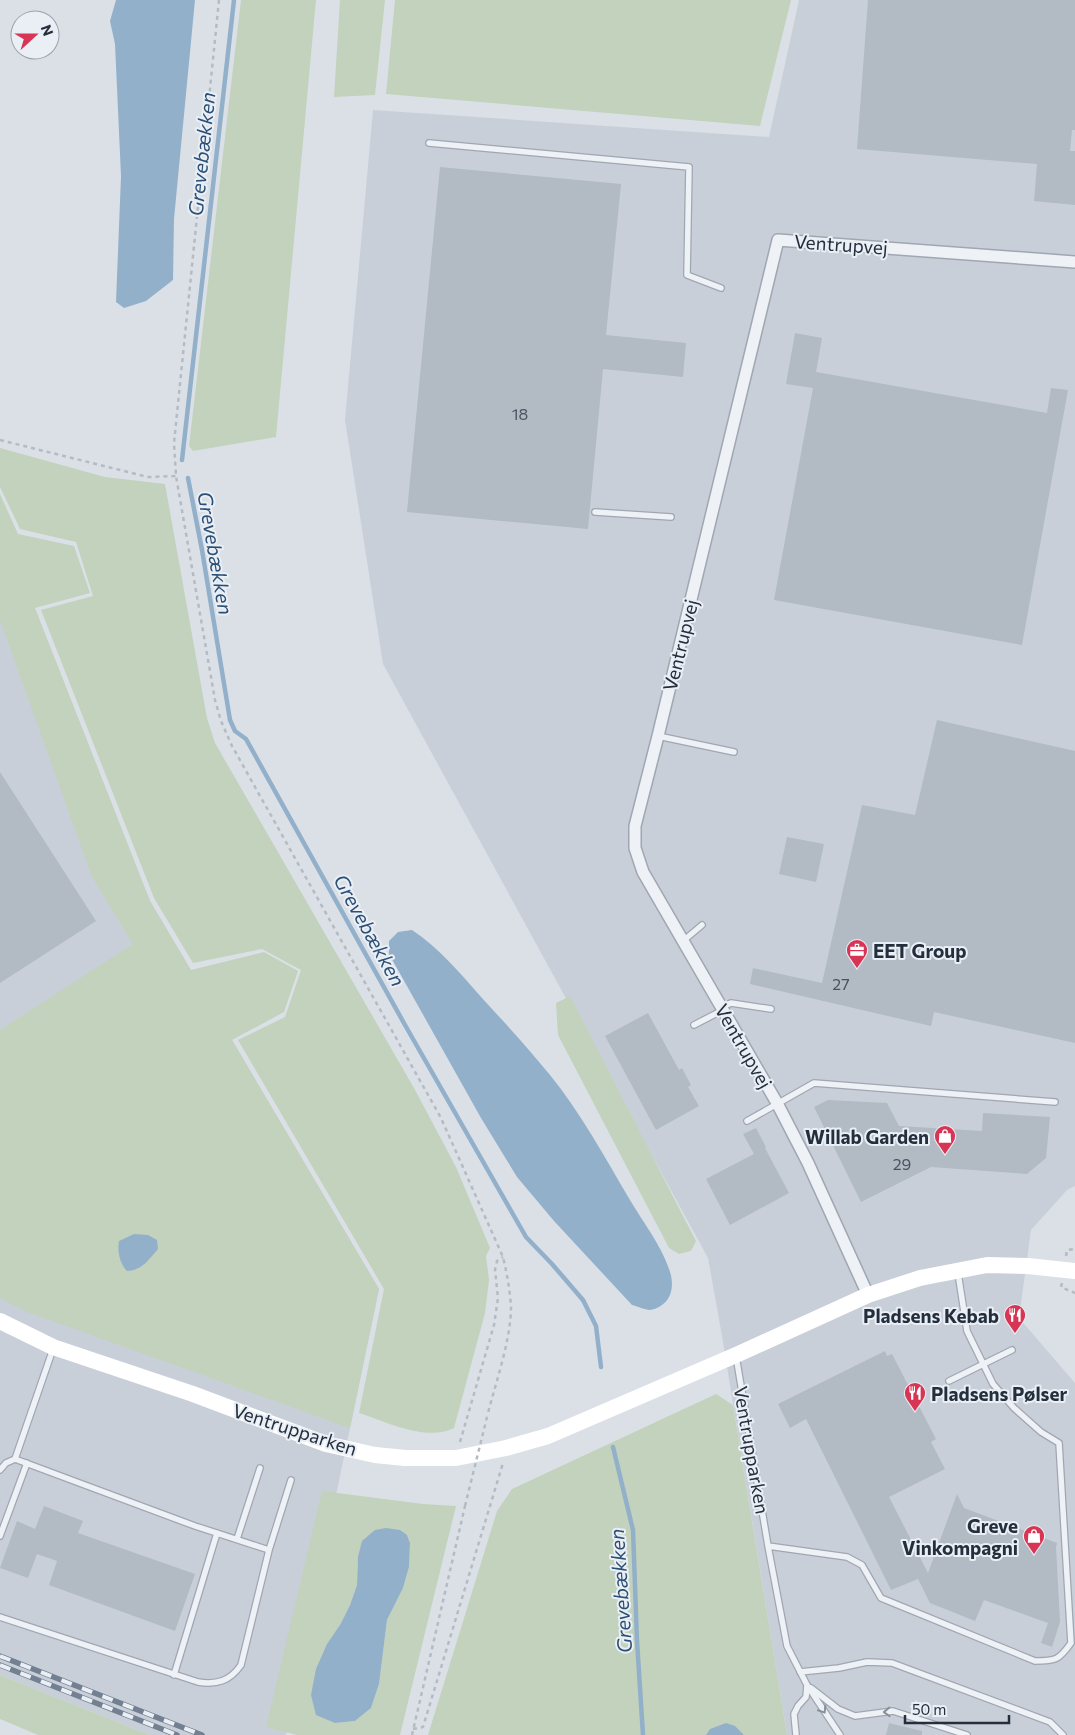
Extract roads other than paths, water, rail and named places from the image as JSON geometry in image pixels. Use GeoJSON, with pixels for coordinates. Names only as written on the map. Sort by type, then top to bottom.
{"type":"FeatureCollection","features":[{"type":"Feature","properties":{"kind":"street","name":"Ventrupvej"},"geometry":{"type":"LineString","coordinates":[[868,1295],[808,1163],[777,1103],[682,942],[644,872],[635,848],[635,826],[778,240],[1075,262]]}},
{"type":"Feature","properties":{"kind":"street","name":"Ventrupparken"},"geometry":{"type":"LineString","coordinates":[[0,1321],[53,1347],[193,1394],[326,1444],[375,1455],[405,1458],[456,1458],[506,1448],[548,1436],[736,1355],[868,1295],[920,1278],[987,1265],[1028,1266],[1075,1271]]}},
{"type":"Feature","properties":{"kind":"lane"},"geometry":{"type":"LineString","coordinates":[[429,143],[689,167],[687,274],[721,288]]}},
{"type":"Feature","properties":{"kind":"lane"},"geometry":{"type":"LineString","coordinates":[[596,512],[671,517]]}},
{"type":"Feature","properties":{"kind":"lane"},"geometry":{"type":"LineString","coordinates":[[658,736],[734,752]]}},
{"type":"Feature","properties":{"kind":"lane"},"geometry":{"type":"LineString","coordinates":[[682,942],[702,925]]}},
{"type":"Feature","properties":{"kind":"lane"},"geometry":{"type":"LineString","coordinates":[[694,1025],[731,1002],[770,1010]]}},
{"type":"Feature","properties":{"kind":"lane"},"geometry":{"type":"LineString","coordinates":[[747,1121],[814,1083],[1054,1102]]}},
{"type":"Feature","properties":{"kind":"lane"},"geometry":{"type":"LineString","coordinates":[[768,1546],[847,1557],[862,1565],[881,1598],[1036,1661],[1053,1661],[1063,1654],[1071,1643],[1059,1443],[1041,1432],[1014,1408],[993,1384],[967,1332],[958,1270]]}},
{"type":"Feature","properties":{"kind":"lane"},"geometry":{"type":"LineString","coordinates":[[15,1459],[53,1347]]}},
{"type":"Feature","properties":{"kind":"lane"},"geometry":{"type":"LineString","coordinates":[[949,1381],[1012,1350]]}},
{"type":"Feature","properties":{"kind":"lane","name":"Ventrupparken"},"geometry":{"type":"LineString","coordinates":[[736,1355],[787,1646],[807,1685],[840,1735]]}},
{"type":"Feature","properties":{"kind":"lane"},"geometry":{"type":"LineString","coordinates":[[0,1470],[6,1463],[15,1459],[195,1526],[269,1550]]}},
{"type":"Feature","properties":{"kind":"lane"},"geometry":{"type":"LineString","coordinates":[[0,1536],[27,1463]]}},
{"type":"Feature","properties":{"kind":"lane"},"geometry":{"type":"LineString","coordinates":[[237,1540],[260,1468]]}},
{"type":"Feature","properties":{"kind":"lane"},"geometry":{"type":"LineString","coordinates":[[0,1617],[198,1682],[211,1684],[229,1679],[241,1665],[269,1550],[291,1480]]}},
{"type":"Feature","properties":{"kind":"lane"},"geometry":{"type":"LineString","coordinates":[[174,1675],[217,1533]]}},
{"type":"Feature","properties":{"kind":"lane"},"geometry":{"type":"LineString","coordinates":[[800,1672],[839,1668],[867,1662],[892,1663],[1050,1722],[1063,1735]]}},
{"type":"Feature","properties":{"kind":"lane"},"geometry":{"type":"LineString","coordinates":[[796,1735],[794,1714],[806,1697],[807,1685]]}},
{"type":"Feature","properties":{"kind":"lane"},"geometry":{"type":"LineString","coordinates":[[807,1685],[838,1708],[855,1716],[893,1711],[967,1735]]}},
{"type":"Feature","properties":{"kind":"water"},"geometry":{"type":"Polygon","coordinates":[[[116,0],[195,0],[174,219],[173,280],[146,301],[124,308],[116,302],[121,176],[115,44],[110,21],[116,0]]]}},
{"type":"Feature","properties":{"kind":"water"},"geometry":{"type":"Polygon","coordinates":[[[412,930],[458,971],[534,1056],[572,1105],[666,1260],[671,1276],[672,1289],[667,1300],[657,1308],[650,1310],[632,1305],[554,1221],[517,1177],[481,1118],[389,954],[389,941],[398,932],[412,930]]]}},
{"type":"Feature","properties":{"kind":"water"},"geometry":{"type":"Polygon","coordinates":[[[134,1234],[148,1235],[157,1240],[158,1249],[137,1269],[127,1271],[120,1257],[119,1241],[134,1234]]]}},
{"type":"Feature","properties":{"kind":"water"},"geometry":{"type":"Polygon","coordinates":[[[386,1528],[400,1530],[407,1535],[410,1543],[409,1567],[403,1588],[387,1620],[379,1684],[371,1708],[355,1721],[335,1723],[316,1715],[311,1695],[316,1669],[327,1644],[340,1625],[350,1605],[357,1585],[358,1557],[362,1541],[375,1530],[386,1528]]]}},
{"type":"Feature","properties":{"kind":"water"},"geometry":{"type":"Polygon","coordinates":[[[726,1723],[735,1726],[744,1735],[706,1735],[710,1729],[726,1723]]]}},
{"type":"Feature","properties":{"kind":"waterway","name":"Grevebækken"},"geometry":{"type":"LineString","coordinates":[[182,460],[234,0]]}},
{"type":"Feature","properties":{"kind":"waterway","name":"Grevebækken"},"geometry":{"type":"LineString","coordinates":[[188,478],[230,720],[235,731],[246,739],[405,1025],[526,1237],[583,1300],[596,1326],[601,1367]]}},
{"type":"Feature","properties":{"kind":"waterway","name":"Grevebækken"},"geometry":{"type":"LineString","coordinates":[[613,1447],[633,1530],[643,1735]]}},
{"type":"Feature","properties":{"kind":"railway"},"geometry":{"type":"LineString","coordinates":[[0,1656],[202,1735]]}},
{"type":"Feature","properties":{"kind":"railway"},"geometry":{"type":"LineString","coordinates":[[0,1665],[177,1735]]}},
{"type":"Feature","properties":{"kind":"place","name":"EET Group"},"geometry":{"type":"Point","coordinates":[857,969]}},
{"type":"Feature","properties":{"kind":"place","name":"Willab Garden"},"geometry":{"type":"Point","coordinates":[945,1155]}},
{"type":"Feature","properties":{"kind":"place","name":"Pladsens Kebab"},"geometry":{"type":"Point","coordinates":[1015,1334]}},
{"type":"Feature","properties":{"kind":"place","name":"Pladsens Pølser"},"geometry":{"type":"Point","coordinates":[915,1412]}},
{"type":"Feature","properties":{"kind":"place","name":"Greve Vinkompagni"},"geometry":{"type":"Point","coordinates":[1034,1555]}}]}
